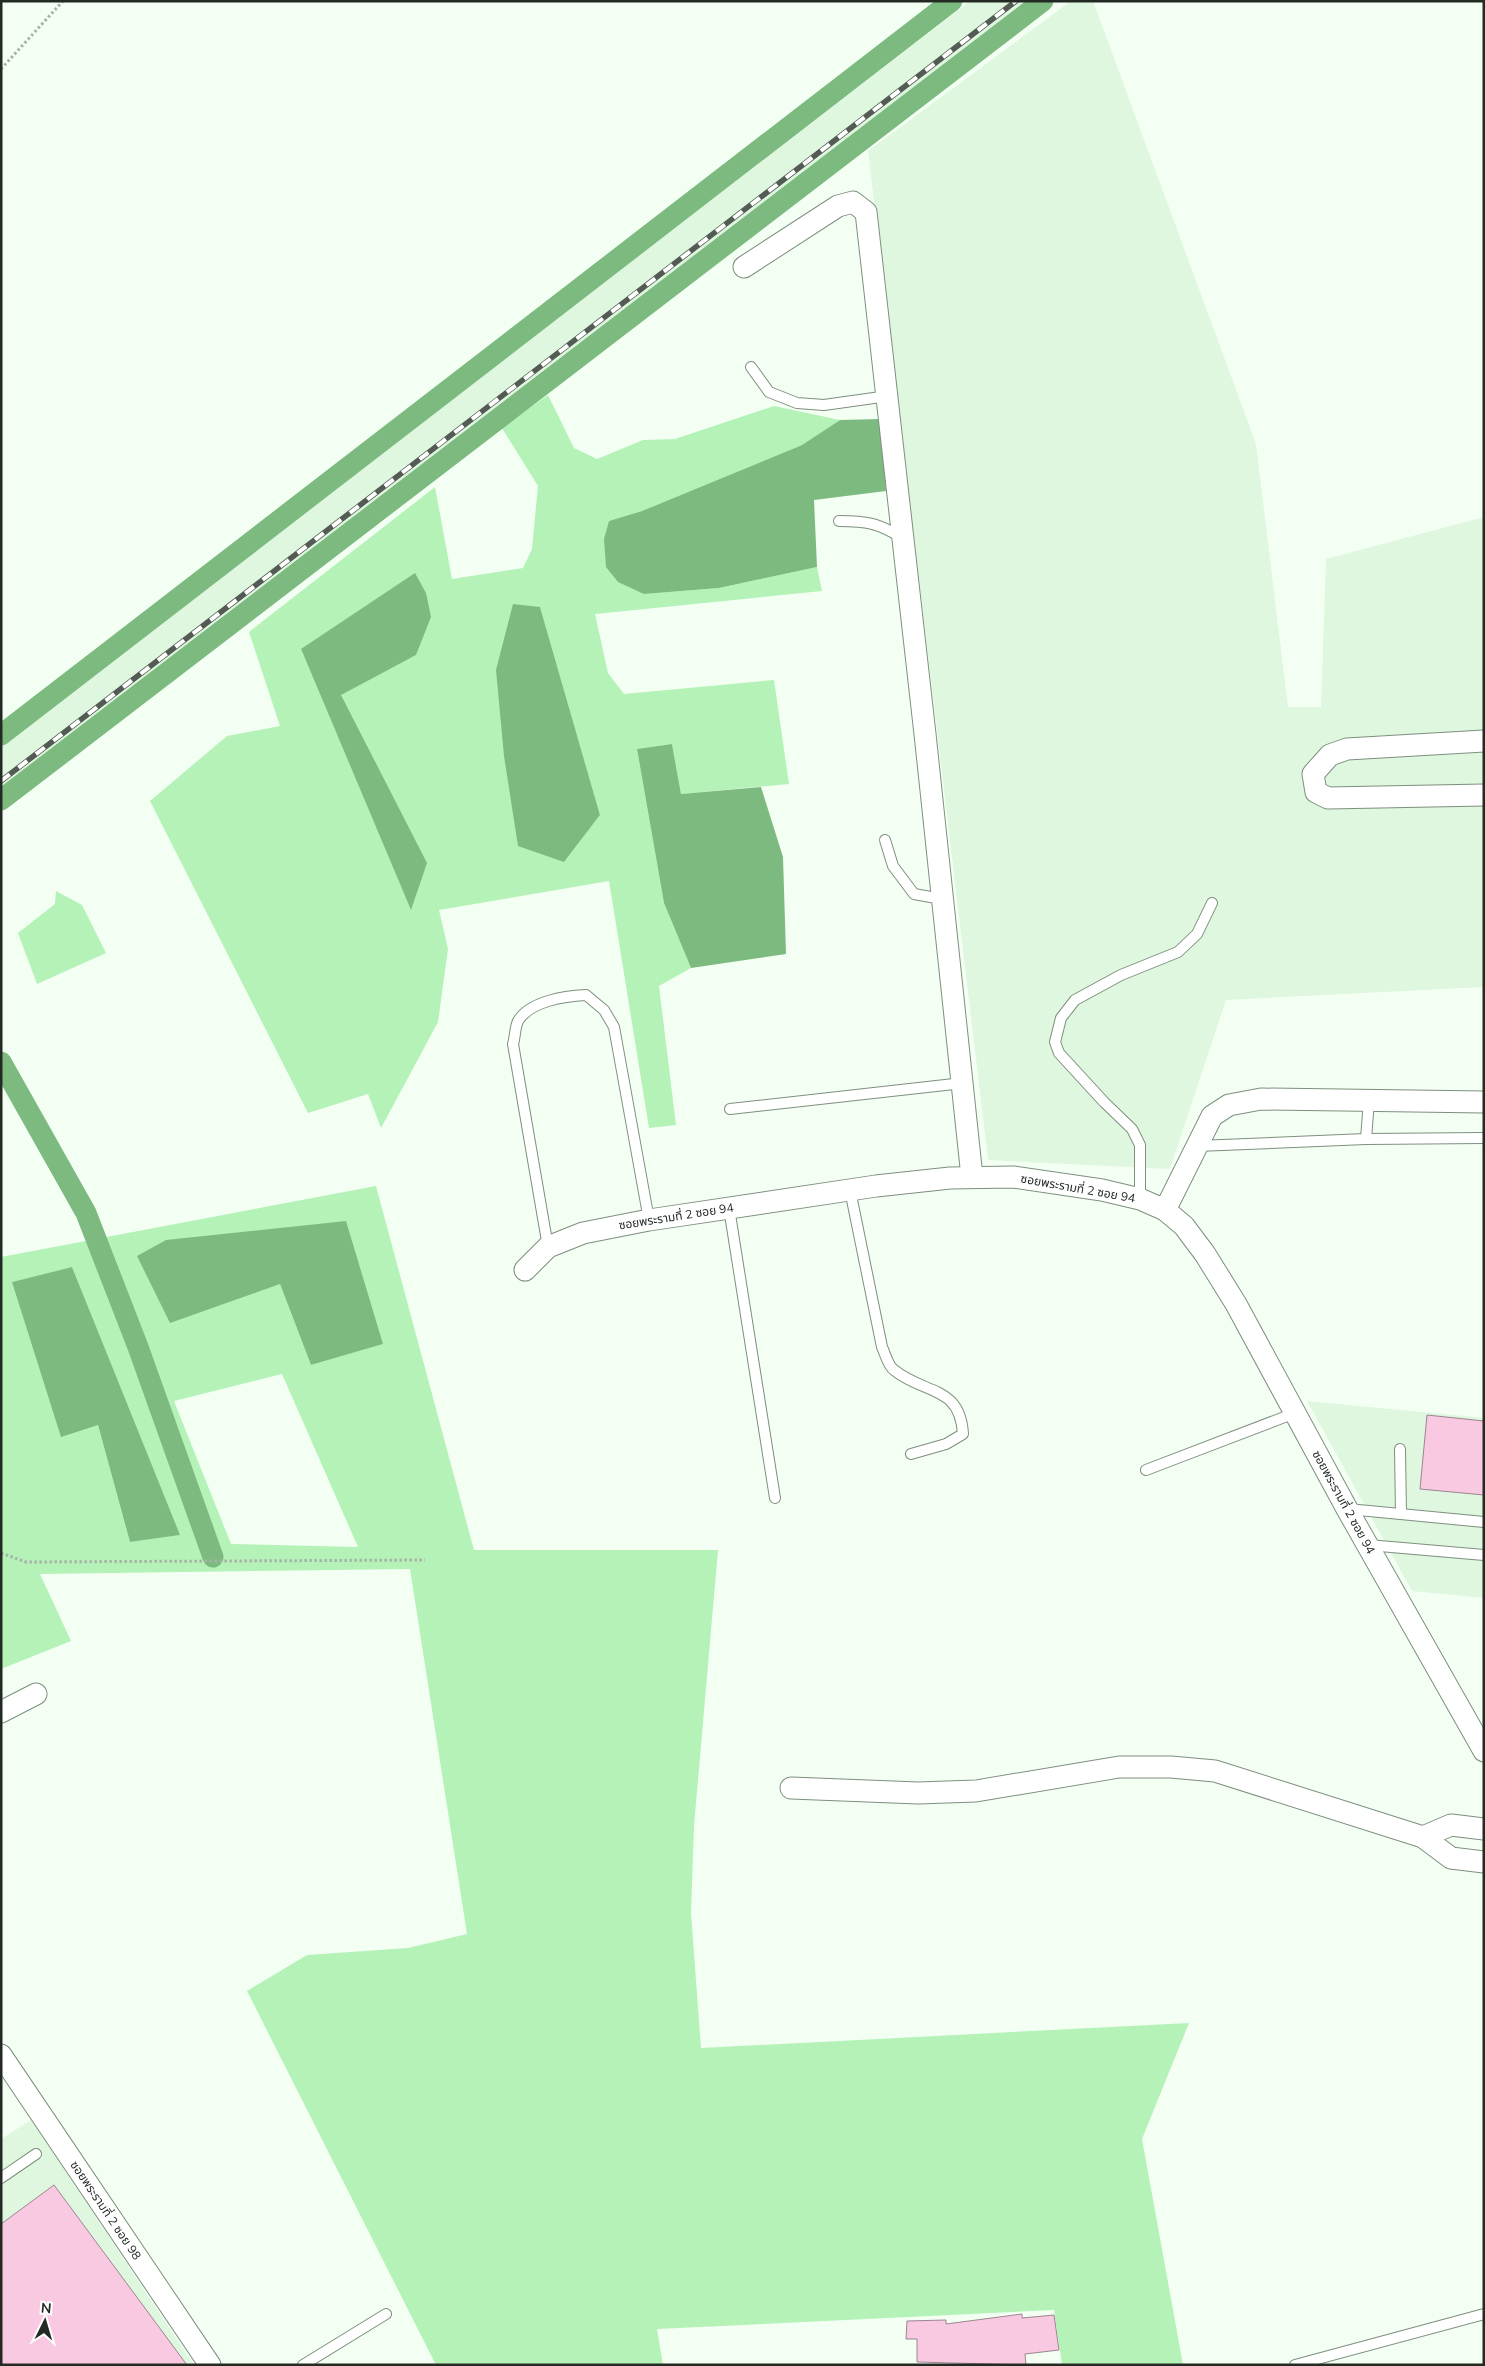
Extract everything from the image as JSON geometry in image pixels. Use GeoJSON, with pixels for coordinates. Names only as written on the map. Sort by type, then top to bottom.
{"type":"FeatureCollection","features":[{"type":"Feature","properties":{"kind":"street"},"geometry":{"type":"LineString","coordinates":[[744,267],[838,206],[853,202],[866,212],[888,396],[972,1177]]}},
{"type":"Feature","properties":{"kind":"street"},"geometry":{"type":"LineString","coordinates":[[1484,741],[1347,749],[1330,754],[1313,774],[1316,792],[1328,798],[1484,795]]}},
{"type":"Feature","properties":{"kind":"street"},"geometry":{"type":"LineString","coordinates":[[1165,1210],[1212,1116],[1229,1105],[1261,1099],[1484,1102]]}},
{"type":"Feature","properties":{"kind":"street","name":"ซอยพระรามที่ 2 ซอย 94"},"geometry":{"type":"LineString","coordinates":[[525,1270],[548,1247],[583,1233],[649,1220],[850,1190],[972,1177],[1013,1177],[1102,1190],[1140,1199],[1165,1210],[1184,1226],[1205,1254],[1236,1304],[1347,1509],[1484,1751]]}},
{"type":"Feature","properties":{"kind":"street"},"geometry":{"type":"LineString","coordinates":[[1,1712],[36,1694]]}},
{"type":"Feature","properties":{"kind":"street"},"geometry":{"type":"LineString","coordinates":[[791,1788],[918,1793],[976,1791],[1119,1767],[1171,1767],[1215,1771],[1422,1837],[1451,1858],[1484,1862]]}},
{"type":"Feature","properties":{"kind":"street"},"geometry":{"type":"LineString","coordinates":[[1422,1837],[1451,1825],[1484,1828]]}},
{"type":"Feature","properties":{"kind":"street","name":"ซอยพระรามที่ 2 ซอย 98"},"geometry":{"type":"LineString","coordinates":[[1,2055],[210,2365]]}},
{"type":"Feature","properties":{"kind":"lane"},"geometry":{"type":"LineString","coordinates":[[751,367],[770,392],[797,403],[824,405],[888,396]]}},
{"type":"Feature","properties":{"kind":"lane"},"geometry":{"type":"LineString","coordinates":[[839,521],[865,521],[884,527],[902,538]]}},
{"type":"Feature","properties":{"kind":"lane"},"geometry":{"type":"LineString","coordinates":[[886,840],[893,866],[914,894],[942,900]]}},
{"type":"Feature","properties":{"kind":"lane"},"geometry":{"type":"LineString","coordinates":[[1140,1199],[1140,1145],[1132,1129],[1059,1053],[1055,1042],[1060,1018],[1075,1000],[1121,975],[1178,952],[1197,934],[1212,903]]}},
{"type":"Feature","properties":{"kind":"lane"},"geometry":{"type":"LineString","coordinates":[[548,1247],[513,1044],[518,1021],[536,1006],[564,996],[586,995],[604,1010],[614,1027],[649,1220]]}},
{"type":"Feature","properties":{"kind":"lane"},"geometry":{"type":"LineString","coordinates":[[730,1109],[963,1083]]}},
{"type":"Feature","properties":{"kind":"lane"},"geometry":{"type":"LineString","coordinates":[[1366,1139],[1368,1100]]}},
{"type":"Feature","properties":{"kind":"lane"},"geometry":{"type":"LineString","coordinates":[[1197,1146],[1366,1139],[1484,1138]]}},
{"type":"Feature","properties":{"kind":"lane"},"geometry":{"type":"LineString","coordinates":[[850,1190],[882,1346],[893,1370],[946,1397],[958,1408],[962,1422],[963,1434],[946,1444],[911,1454]]}},
{"type":"Feature","properties":{"kind":"lane"},"geometry":{"type":"LineString","coordinates":[[729,1208],[775,1498]]}},
{"type":"Feature","properties":{"kind":"lane"},"geometry":{"type":"LineString","coordinates":[[1146,1470],[1295,1413]]}},
{"type":"Feature","properties":{"kind":"lane"},"geometry":{"type":"LineString","coordinates":[[1400,1449],[1401,1514]]}},
{"type":"Feature","properties":{"kind":"lane"},"geometry":{"type":"LineString","coordinates":[[1347,1509],[1484,1522]]}},
{"type":"Feature","properties":{"kind":"lane"},"geometry":{"type":"LineString","coordinates":[[1367,1545],[1484,1555]]}},
{"type":"Feature","properties":{"kind":"lane"},"geometry":{"type":"LineString","coordinates":[[1,2178],[36,2154]]}},
{"type":"Feature","properties":{"kind":"lane"},"geometry":{"type":"LineString","coordinates":[[303,2365],[386,2314]]}},
{"type":"Feature","properties":{"kind":"lane"},"geometry":{"type":"LineString","coordinates":[[1295,2365],[1484,2314]]}},
{"type":"Feature","properties":{"kind":"path"},"geometry":{"type":"LineString","coordinates":[[1,69],[63,1]]}},
{"type":"Feature","properties":{"kind":"path"},"geometry":{"type":"LineString","coordinates":[[1,1553],[26,1562],[425,1560]]}},
{"type":"Feature","properties":{"kind":"shaded area"},"geometry":{"type":"Polygon","coordinates":[[[970,1],[1027,1],[1,796],[1,747],[970,1]]]}},
{"type":"Feature","properties":{"kind":"shaded area"},"geometry":{"type":"Polygon","coordinates":[[[1071,1],[1093,1],[1256,444],[1288,707],[1321,707],[1326,559],[1484,517],[1484,987],[1226,1000],[1170,1169],[988,1160],[868,151],[1071,1]]]}},
{"type":"Feature","properties":{"kind":"shaded area"},"geometry":{"type":"Polygon","coordinates":[[[548,395],[574,448],[597,459],[643,440],[675,439],[774,406],[840,420],[802,445],[642,511],[609,521],[644,594],[719,588],[817,567],[822,591],[595,614],[608,673],[624,694],[774,680],[789,784],[681,794],[672,744],[637,749],[664,903],[691,968],[659,986],[676,1125],[649,1128],[609,881],[439,910],[448,949],[438,1022],[381,1128],[368,1094],[308,1113],[150,801],[227,736],[280,726],[249,632],[435,487],[452,579],[523,568],[532,549],[538,486],[502,428],[548,395]],[[540,607],[564,862],[600,815],[540,607]],[[301,649],[411,909],[341,694],[416,655],[301,649]]]}},
{"type":"Feature","properties":{"kind":"shaded area"},"geometry":{"type":"Polygon","coordinates":[[[881,419],[886,491],[814,500],[817,567],[719,588],[644,594],[618,582],[606,567],[604,539],[609,521],[642,511],[802,445],[840,420],[881,419]]]}},
{"type":"Feature","properties":{"kind":"shaded area"},"geometry":{"type":"Polygon","coordinates":[[[415,573],[426,593],[431,617],[416,655],[341,695],[427,863],[411,910],[301,649],[415,573]]]}},
{"type":"Feature","properties":{"kind":"shaded area"},"geometry":{"type":"Polygon","coordinates":[[[513,604],[540,607],[600,815],[564,862],[518,846],[504,756],[496,670],[513,604]]]}},
{"type":"Feature","properties":{"kind":"shaded area"},"geometry":{"type":"Polygon","coordinates":[[[672,744],[681,794],[761,787],[783,857],[786,954],[691,968],[664,903],[637,749],[672,744]]]}},
{"type":"Feature","properties":{"kind":"shaded area"},"geometry":{"type":"Polygon","coordinates":[[[56,891],[82,905],[106,953],[37,984],[18,933],[55,904],[56,891]]]}},
{"type":"Feature","properties":{"kind":"shaded area"},"geometry":{"type":"Polygon","coordinates":[[[376,1186],[474,1550],[718,1550],[694,1826],[691,1913],[701,2048],[1189,2023],[1142,2139],[1183,2365],[1062,2365],[1054,2310],[657,2329],[663,2365],[436,2365],[247,1991],[307,1955],[408,1948],[467,1934],[410,1569],[40,1574],[71,1641],[1,1669],[1,1257],[376,1186]],[[72,1267],[12,1282],[98,1425],[130,1542],[179,1535],[72,1267]],[[280,1284],[311,1365],[383,1344],[280,1284]],[[282,1374],[174,1401],[231,1544],[358,1547],[282,1374]]]}},
{"type":"Feature","properties":{"kind":"shaded area"},"geometry":{"type":"Polygon","coordinates":[[[346,1221],[383,1344],[311,1365],[280,1284],[170,1323],[137,1256],[166,1240],[346,1221]]]}},
{"type":"Feature","properties":{"kind":"shaded area"},"geometry":{"type":"Polygon","coordinates":[[[72,1267],[180,1535],[130,1542],[98,1425],[61,1437],[12,1282],[72,1267]]]}},
{"type":"Feature","properties":{"kind":"shaded area"},"geometry":{"type":"Polygon","coordinates":[[[1307,1401],[1484,1418],[1484,1598],[1412,1591],[1307,1401]]]}},
{"type":"Feature","properties":{"kind":"shaded area"},"geometry":{"type":"Polygon","coordinates":[[[31,2120],[194,2365],[1,2365],[1,2139],[31,2120]]]}},
{"type":"Feature","properties":{"kind":"building"},"geometry":{"type":"Polygon","coordinates":[[[1427,1415],[1484,1421],[1484,1495],[1420,1489],[1427,1415]]]}},
{"type":"Feature","properties":{"kind":"building"},"geometry":{"type":"Polygon","coordinates":[[[54,2185],[187,2365],[1,2365],[1,2224],[54,2185]]]}},
{"type":"Feature","properties":{"kind":"building"},"geometry":{"type":"Polygon","coordinates":[[[1022,2314],[1022,2318],[1054,2315],[1059,2350],[1025,2354],[1026,2365],[917,2362],[917,2339],[906,2339],[907,2321],[946,2320],[946,2324],[1022,2314]]]}},
{"type":"Feature","properties":{"kind":"waterway"},"geometry":{"type":"LineString","coordinates":[[1,735],[952,1]]}},
{"type":"Feature","properties":{"kind":"waterway"},"geometry":{"type":"LineString","coordinates":[[1,800],[1043,1]]}},
{"type":"Feature","properties":{"kind":"waterway"},"geometry":{"type":"LineString","coordinates":[[1,1062],[86,1213],[138,1347],[213,1557]]}},
{"type":"Feature","properties":{"kind":"railway"},"geometry":{"type":"LineString","coordinates":[[1,781],[1016,1]]}}]}
